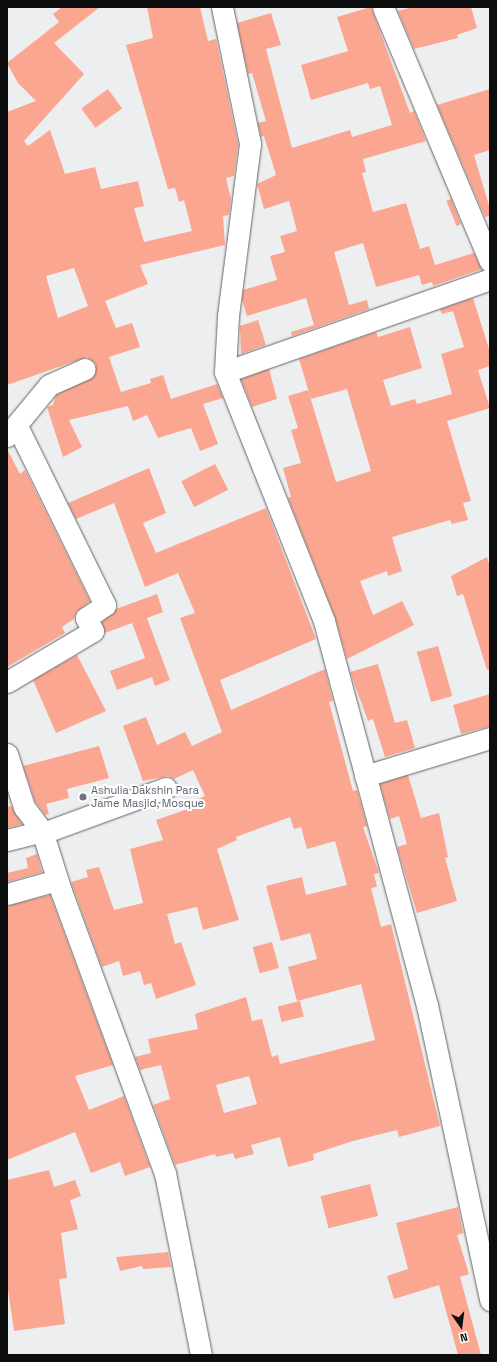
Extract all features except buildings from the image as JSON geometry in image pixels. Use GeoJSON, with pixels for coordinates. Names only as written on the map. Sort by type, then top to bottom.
{"type":"FeatureCollection","features":[{"type":"Feature","properties":{"kind":"street"},"geometry":{"type":"LineString","coordinates":[[222,7],[250,144],[228,316],[225,372],[324,621],[427,1005],[490,1300]]}},
{"type":"Feature","properties":{"kind":"street"},"geometry":{"type":"LineString","coordinates":[[383,7],[490,261]]}},
{"type":"Feature","properties":{"kind":"street"},"geometry":{"type":"LineString","coordinates":[[225,372],[490,279]]}},
{"type":"Feature","properties":{"kind":"street"},"geometry":{"type":"LineString","coordinates":[[7,682],[92,631],[86,618],[105,605],[12,431],[49,385],[85,369]]}},
{"type":"Feature","properties":{"kind":"street"},"geometry":{"type":"LineString","coordinates":[[366,776],[490,738]]}},
{"type":"Feature","properties":{"kind":"street"},"geometry":{"type":"LineString","coordinates":[[7,754],[24,807],[42,832],[57,880],[165,1173],[201,1355]]}},
{"type":"Feature","properties":{"kind":"street"},"geometry":{"type":"LineString","coordinates":[[7,840],[42,832],[166,788]]}},
{"type":"Feature","properties":{"kind":"street"},"geometry":{"type":"LineString","coordinates":[[7,894],[57,880]]}},
{"type":"Feature","properties":{"kind":"place","name":"Ashulia Dakshin Para Jame Masjid, Mosque"},"geometry":{"type":"Point","coordinates":[83,797]}}]}
